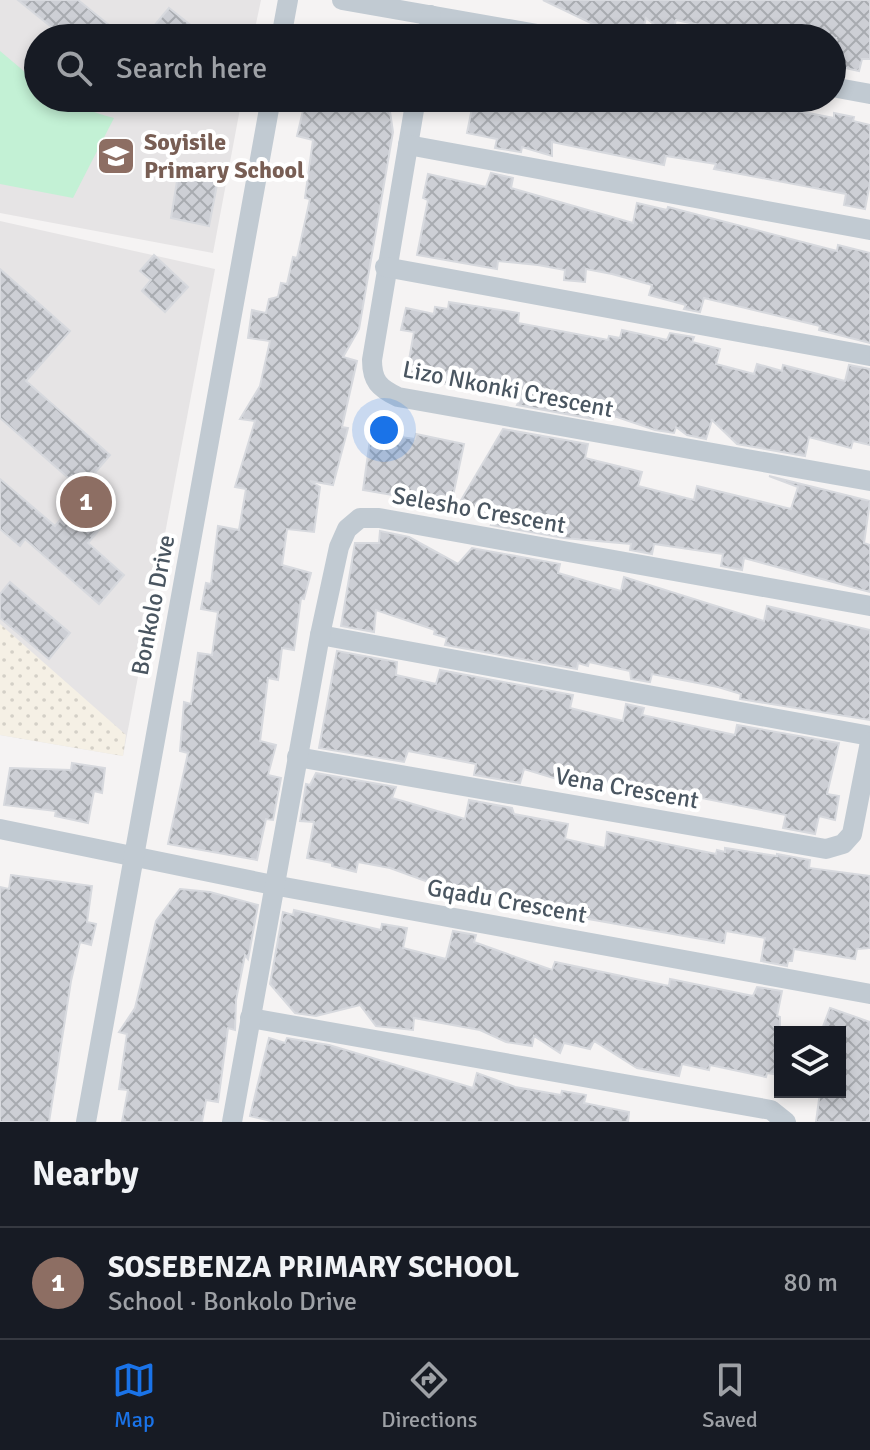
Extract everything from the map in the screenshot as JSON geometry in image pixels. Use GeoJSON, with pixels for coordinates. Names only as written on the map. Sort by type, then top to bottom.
{"type":"FeatureCollection","features":[{"type":"Feature","properties":{"kind":"street"},"geometry":{"type":"LineString","coordinates":[[284,24],[288,0]]}},
{"type":"Feature","properties":{"kind":"street"},"geometry":{"type":"LineString","coordinates":[[342,0],[481,24]]}},
{"type":"Feature","properties":{"kind":"street"},"geometry":{"type":"LineString","coordinates":[[429,24],[431,15]]}},
{"type":"Feature","properties":{"kind":"street"},"geometry":{"type":"LineString","coordinates":[[846,90],[870,94]]}},
{"type":"Feature","properties":{"kind":"street","name":"Bonkolo Drive"},"geometry":{"type":"LineString","coordinates":[[86,1122],[268,112]]}},
{"type":"Feature","properties":{"kind":"street","name":"Lizo Nkonki Crescent"},"geometry":{"type":"LineString","coordinates":[[414,112],[385,267],[372,377],[382,389],[398,397],[870,481]]}},
{"type":"Feature","properties":{"kind":"street"},"geometry":{"type":"LineString","coordinates":[[408,145],[870,230]]}},
{"type":"Feature","properties":{"kind":"street"},"geometry":{"type":"LineString","coordinates":[[385,267],[870,356]]}},
{"type":"Feature","properties":{"kind":"street","name":"Selesho Crescent"},"geometry":{"type":"LineString","coordinates":[[232,1122],[320,635],[339,547],[347,529],[360,518],[870,606]]}},
{"type":"Feature","properties":{"kind":"street"},"geometry":{"type":"LineString","coordinates":[[320,635],[870,736]]}},
{"type":"Feature","properties":{"kind":"street","name":"Vena Crescent"},"geometry":{"type":"LineString","coordinates":[[297,757],[826,849],[843,844],[852,834],[870,742]]}},
{"type":"Feature","properties":{"kind":"street","name":"Gqadu Crescent"},"geometry":{"type":"LineString","coordinates":[[0,829],[118,851],[135,859],[870,994]]}},
{"type":"Feature","properties":{"kind":"street"},"geometry":{"type":"LineString","coordinates":[[250,1018],[771,1110],[786,1122]]}},
{"type":"Feature","properties":{"kind":"shaded area","name":"Soyisile Primary School"},"geometry":{"type":"Polygon","coordinates":[[[0,0],[261,0],[256,24],[24,24],[24,112],[239,112],[213,253],[0,213],[0,0]]]}},
{"type":"Feature","properties":{"kind":"shaded area"},"geometry":{"type":"Polygon","coordinates":[[[0,221],[215,269],[123,756],[0,735],[0,221]]]}},
{"type":"Feature","properties":{"kind":"sand"},"geometry":{"type":"Polygon","coordinates":[[[0,624],[126,735],[123,756],[0,735],[0,624]]]}},
{"type":"Feature","properties":{"kind":"green space"},"geometry":{"type":"Polygon","coordinates":[[[0,51],[24,71],[24,112],[94,112],[114,118],[73,198],[0,184],[0,51]]]}},
{"type":"Feature","properties":{"kind":"building"},"geometry":{"type":"Polygon","coordinates":[[[18,0],[78,0],[108,24],[48,24],[18,0]]]}},
{"type":"Feature","properties":{"kind":"building"},"geometry":{"type":"Polygon","coordinates":[[[543,0],[870,0],[870,59],[862,59],[859,71],[846,68],[846,24],[695,24],[676,20],[675,24],[654,24],[646,18],[644,24],[593,24],[543,0]]]}},
{"type":"Feature","properties":{"kind":"building"},"geometry":{"type":"Polygon","coordinates":[[[169,8],[189,24],[156,24],[169,8]]]}},
{"type":"Feature","properties":{"kind":"building"},"geometry":{"type":"Polygon","coordinates":[[[303,112],[390,112],[393,132],[359,329],[343,357],[357,361],[342,427],[348,428],[333,485],[310,481],[320,487],[314,532],[287,529],[282,565],[311,573],[304,599],[301,598],[294,650],[282,648],[278,680],[268,678],[260,741],[276,745],[268,775],[281,778],[273,820],[266,819],[257,860],[168,844],[188,753],[180,751],[184,702],[191,704],[198,653],[212,655],[218,612],[201,609],[206,583],[211,584],[218,526],[239,530],[246,489],[235,487],[255,421],[240,419],[260,386],[270,341],[248,338],[252,310],[266,313],[269,299],[278,297],[281,283],[287,284],[293,257],[297,258],[310,199],[305,198],[313,140],[297,136],[303,112]]]}},
{"type":"Feature","properties":{"kind":"building"},"geometry":{"type":"Polygon","coordinates":[[[471,112],[803,112],[834,118],[834,113],[854,117],[853,121],[870,125],[870,183],[865,209],[844,205],[846,194],[714,169],[716,164],[666,156],[664,165],[552,142],[552,156],[522,147],[521,152],[495,148],[497,139],[467,133],[471,112]]]}},
{"type":"Feature","properties":{"kind":"building"},"geometry":{"type":"Polygon","coordinates":[[[180,163],[220,169],[209,226],[171,218],[180,163]]]}},
{"type":"Feature","properties":{"kind":"building"},"geometry":{"type":"Polygon","coordinates":[[[491,173],[513,178],[511,188],[633,223],[637,203],[667,210],[668,207],[837,251],[838,245],[870,253],[870,343],[819,330],[820,326],[704,298],[700,312],[684,309],[686,305],[649,295],[652,285],[612,274],[586,269],[585,282],[564,280],[565,270],[538,265],[498,261],[497,269],[417,255],[428,200],[423,198],[428,174],[486,187],[491,173]]]}},
{"type":"Feature","properties":{"kind":"building"},"geometry":{"type":"Polygon","coordinates":[[[154,255],[188,287],[165,312],[142,291],[151,280],[140,271],[154,255]]]}},
{"type":"Feature","properties":{"kind":"building"},"geometry":{"type":"Polygon","coordinates":[[[0,269],[70,331],[26,381],[110,455],[81,489],[0,418],[0,269]]]}},
{"type":"Feature","properties":{"kind":"building"},"geometry":{"type":"Polygon","coordinates":[[[449,302],[519,313],[518,323],[608,340],[609,336],[620,338],[622,330],[667,340],[670,333],[694,337],[692,342],[720,349],[716,364],[754,374],[757,364],[782,371],[783,365],[845,381],[849,365],[870,369],[870,445],[853,441],[851,448],[809,437],[805,456],[737,444],[712,420],[706,439],[687,435],[676,427],[674,433],[617,417],[594,413],[593,419],[517,405],[521,397],[406,377],[414,332],[401,330],[406,308],[434,314],[435,307],[448,309],[449,302]]]}},
{"type":"Feature","properties":{"kind":"building"},"geometry":{"type":"Polygon","coordinates":[[[503,429],[588,444],[585,458],[642,472],[638,486],[694,500],[697,486],[791,509],[798,487],[769,476],[870,501],[864,543],[870,545],[870,592],[744,558],[742,570],[721,566],[723,554],[654,544],[652,554],[630,550],[631,544],[564,538],[491,525],[493,522],[486,521],[490,515],[457,507],[503,429]]]}},
{"type":"Feature","properties":{"kind":"building"},"geometry":{"type":"Polygon","coordinates":[[[371,433],[415,439],[416,434],[464,444],[451,505],[363,490],[371,433]]]}},
{"type":"Feature","properties":{"kind":"building"},"geometry":{"type":"Polygon","coordinates":[[[0,479],[55,526],[83,494],[109,518],[88,543],[124,575],[99,604],[25,539],[20,546],[0,529],[0,479]]]}},
{"type":"Feature","properties":{"kind":"building"},"geometry":{"type":"Polygon","coordinates":[[[380,531],[409,537],[458,564],[472,548],[560,564],[558,573],[621,591],[624,577],[764,621],[767,606],[870,630],[870,720],[740,699],[741,694],[718,687],[652,674],[650,682],[631,679],[630,671],[589,662],[588,666],[578,663],[577,669],[445,645],[447,638],[434,634],[435,630],[376,610],[374,632],[341,626],[355,543],[379,543],[380,531]]]}},
{"type":"Feature","properties":{"kind":"building"},"geometry":{"type":"Polygon","coordinates":[[[10,582],[70,633],[49,659],[0,618],[0,594],[10,582]]]}},
{"type":"Feature","properties":{"kind":"building"},"geometry":{"type":"Polygon","coordinates":[[[337,651],[397,662],[396,675],[436,684],[440,670],[573,695],[570,708],[623,721],[626,704],[644,708],[642,715],[735,735],[737,725],[839,743],[827,794],[839,796],[835,820],[819,816],[815,834],[783,828],[786,815],[672,792],[667,801],[583,775],[580,786],[524,769],[520,783],[474,775],[476,764],[408,751],[404,762],[319,748],[337,651]]]}},
{"type":"Feature","properties":{"kind":"building"},"geometry":{"type":"Polygon","coordinates":[[[72,763],[105,768],[102,793],[94,791],[88,823],[55,816],[56,811],[4,805],[10,768],[71,770],[72,763]]]}},
{"type":"Feature","properties":{"kind":"building"},"geometry":{"type":"Polygon","coordinates":[[[316,773],[396,787],[392,798],[465,819],[469,800],[512,808],[514,814],[568,824],[565,839],[605,848],[607,832],[716,854],[717,850],[725,852],[725,848],[777,854],[810,860],[809,868],[870,876],[870,948],[857,949],[855,959],[794,949],[792,961],[788,961],[787,966],[761,961],[765,938],[726,931],[724,943],[577,917],[575,924],[506,905],[508,896],[453,891],[390,868],[358,862],[356,872],[332,866],[332,863],[307,858],[314,822],[300,821],[306,784],[310,785],[316,773]]]}},
{"type":"Feature","properties":{"kind":"building"},"geometry":{"type":"Polygon","coordinates":[[[11,875],[92,886],[87,922],[96,924],[91,945],[80,942],[49,1122],[0,1122],[0,887],[9,889],[11,875]]]}},
{"type":"Feature","properties":{"kind":"building"},"geometry":{"type":"Polygon","coordinates":[[[180,889],[210,892],[258,905],[248,959],[245,955],[236,1000],[235,1030],[228,1028],[218,1102],[206,1100],[202,1122],[122,1122],[128,1090],[119,1089],[127,1034],[119,1032],[135,1008],[156,921],[180,889]]]}},
{"type":"Feature","properties":{"kind":"building"},"geometry":{"type":"Polygon","coordinates":[[[294,910],[381,930],[382,924],[407,928],[403,948],[446,959],[453,931],[476,935],[474,942],[552,970],[555,962],[669,986],[670,979],[753,996],[757,987],[782,991],[777,1016],[780,1017],[780,1026],[774,1026],[774,1074],[767,1073],[766,1077],[710,1065],[709,1070],[682,1064],[679,1076],[637,1068],[594,1041],[590,1049],[564,1043],[560,1053],[534,1036],[532,1046],[506,1042],[480,1030],[414,1018],[413,1030],[376,1026],[360,1005],[316,1016],[295,1013],[270,984],[283,912],[293,915],[294,910]]]}},
{"type":"Feature","properties":{"kind":"building"},"geometry":{"type":"Polygon","coordinates":[[[830,1008],[870,1022],[870,1122],[816,1122],[819,1098],[846,1098],[846,1026],[823,1026],[830,1008]]]}},
{"type":"Feature","properties":{"kind":"building"},"geometry":{"type":"Polygon","coordinates":[[[269,1038],[285,1043],[287,1038],[329,1045],[473,1088],[477,1073],[515,1087],[561,1095],[562,1091],[586,1095],[584,1103],[629,1112],[628,1122],[275,1122],[250,1116],[269,1038]]]}},
{"type":"Feature","properties":{"kind":"place","name":"Soyisile Primary School"},"geometry":{"type":"Point","coordinates":[116,156]}},
{"type":"Feature","properties":{"kind":"place","name":"SOSEBENZA PRIMARY SCHOOL"},"geometry":{"type":"Point","coordinates":[86,502]}}]}
